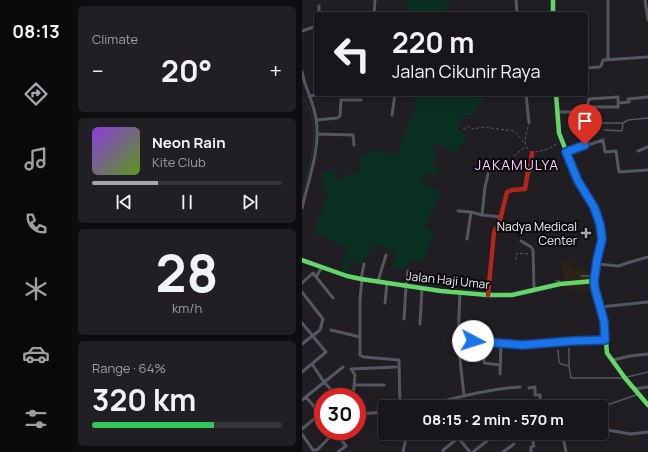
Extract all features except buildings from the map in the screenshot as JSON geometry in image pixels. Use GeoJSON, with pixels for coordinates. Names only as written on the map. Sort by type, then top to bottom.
{"type":"FeatureCollection","features":[{"type":"Feature","properties":{"kind":"street"},"geometry":{"type":"LineString","coordinates":[[374,12],[375,0]]}},
{"type":"Feature","properties":{"kind":"street"},"geometry":{"type":"LineString","coordinates":[[516,0],[517,12]]}},
{"type":"Feature","properties":{"kind":"street"},"geometry":{"type":"LineString","coordinates":[[553,0],[553,12]]}},
{"type":"Feature","properties":{"kind":"street"},"geometry":{"type":"LineString","coordinates":[[608,0],[608,60]]}},
{"type":"Feature","properties":{"kind":"street"},"geometry":{"type":"LineString","coordinates":[[645,0],[648,20]]}},
{"type":"Feature","properties":{"kind":"street"},"geometry":{"type":"LineString","coordinates":[[319,6],[319,12]]}},
{"type":"Feature","properties":{"kind":"street"},"geometry":{"type":"LineString","coordinates":[[302,31],[314,27]]}},
{"type":"Feature","properties":{"kind":"street"},"geometry":{"type":"LineString","coordinates":[[588,68],[601,66],[603,60],[648,57]]}},
{"type":"Feature","properties":{"kind":"street"},"geometry":{"type":"LineString","coordinates":[[302,72],[304,83],[317,120],[317,145],[302,208]]}},
{"type":"Feature","properties":{"kind":"street"},"geometry":{"type":"LineString","coordinates":[[309,96],[314,95]]}},
{"type":"Feature","properties":{"kind":"street"},"geometry":{"type":"LineString","coordinates":[[392,114],[395,96]]}},
{"type":"Feature","properties":{"kind":"street"},"geometry":{"type":"LineString","coordinates":[[526,96],[529,123]]}},
{"type":"Feature","properties":{"kind":"street"},"geometry":{"type":"LineString","coordinates":[[556,96],[558,126],[566,152],[579,185],[594,207],[599,220],[602,239],[594,278],[595,289],[604,321],[607,352],[625,378],[648,405]]}},
{"type":"Feature","properties":{"kind":"street"},"geometry":{"type":"LineString","coordinates":[[557,112],[587,112],[589,98],[618,96],[618,103]]}},
{"type":"Feature","properties":{"kind":"street"},"geometry":{"type":"LineString","coordinates":[[587,107],[618,106],[618,103],[628,102],[628,99],[648,97]]}},
{"type":"Feature","properties":{"kind":"street"},"geometry":{"type":"LineString","coordinates":[[317,120],[338,118],[340,116],[341,100],[361,100]]}},
{"type":"Feature","properties":{"kind":"street"},"geometry":{"type":"LineString","coordinates":[[317,134],[353,135],[354,145]]}},
{"type":"Feature","properties":{"kind":"street"},"geometry":{"type":"LineString","coordinates":[[566,152],[603,140],[605,152],[616,151],[619,172],[648,170]]}},
{"type":"Feature","properties":{"kind":"street"},"geometry":{"type":"LineString","coordinates":[[638,151],[648,148]]}},
{"type":"Feature","properties":{"kind":"street"},"geometry":{"type":"LineString","coordinates":[[488,294],[494,232],[501,217],[507,192],[525,189],[528,171],[530,171],[532,153]]}},
{"type":"Feature","properties":{"kind":"street"},"geometry":{"type":"LineString","coordinates":[[482,214],[488,174]]}},
{"type":"Feature","properties":{"kind":"street"},"geometry":{"type":"LineString","coordinates":[[458,211],[501,217]]}},
{"type":"Feature","properties":{"kind":"street"},"geometry":{"type":"LineString","coordinates":[[467,238],[471,212]]}},
{"type":"Feature","properties":{"kind":"street"},"geometry":{"type":"LineString","coordinates":[[521,241],[531,247],[533,254],[534,289]]}},
{"type":"Feature","properties":{"kind":"street"},"geometry":{"type":"LineString","coordinates":[[378,281],[386,254]]}},
{"type":"Feature","properties":{"kind":"street"},"geometry":{"type":"LineString","coordinates":[[596,264],[619,266],[648,257]]}},
{"type":"Feature","properties":{"kind":"street","name":"Jalan Haji Umar"},"geometry":{"type":"LineString","coordinates":[[302,260],[347,276],[361,279],[422,288],[506,296],[558,283],[574,282],[594,278]]}},
{"type":"Feature","properties":{"kind":"street"},"geometry":{"type":"LineString","coordinates":[[364,264],[361,279],[360,300],[360,353],[362,356],[396,359],[399,361],[400,400]]}},
{"type":"Feature","properties":{"kind":"street"},"geometry":{"type":"LineString","coordinates":[[316,277],[322,267]]}},
{"type":"Feature","properties":{"kind":"street"},"geometry":{"type":"LineString","coordinates":[[404,319],[408,271]]}},
{"type":"Feature","properties":{"kind":"street"},"geometry":{"type":"LineString","coordinates":[[302,283],[312,273],[333,298]]}},
{"type":"Feature","properties":{"kind":"street"},"geometry":{"type":"LineString","coordinates":[[385,303],[387,283]]}},
{"type":"Feature","properties":{"kind":"street"},"geometry":{"type":"LineString","coordinates":[[420,324],[422,288]]}},
{"type":"Feature","properties":{"kind":"street"},"geometry":{"type":"LineString","coordinates":[[302,292],[323,319],[320,330],[302,344]]}},
{"type":"Feature","properties":{"kind":"street"},"geometry":{"type":"LineString","coordinates":[[460,292],[458,340],[464,396]]}},
{"type":"Feature","properties":{"kind":"street"},"geometry":{"type":"LineString","coordinates":[[600,307],[648,302]]}},
{"type":"Feature","properties":{"kind":"street"},"geometry":{"type":"LineString","coordinates":[[302,323],[326,352],[302,372]]}},
{"type":"Feature","properties":{"kind":"street"},"geometry":{"type":"LineString","coordinates":[[331,330],[360,337]]}},
{"type":"Feature","properties":{"kind":"street"},"geometry":{"type":"LineString","coordinates":[[458,340],[522,345],[605,340]]}},
{"type":"Feature","properties":{"kind":"street"},"geometry":{"type":"LineString","coordinates":[[500,374],[501,343]]}},
{"type":"Feature","properties":{"kind":"street"},"geometry":{"type":"LineString","coordinates":[[484,348],[484,363],[500,365]]}},
{"type":"Feature","properties":{"kind":"street"},"geometry":{"type":"LineString","coordinates":[[612,360],[648,354]]}},
{"type":"Feature","properties":{"kind":"street"},"geometry":{"type":"LineString","coordinates":[[312,364],[330,388]]}},
{"type":"Feature","properties":{"kind":"street"},"geometry":{"type":"LineString","coordinates":[[302,400],[343,367]]}},
{"type":"Feature","properties":{"kind":"street"},"geometry":{"type":"LineString","coordinates":[[354,388],[355,375],[351,369],[396,367]]}},
{"type":"Feature","properties":{"kind":"street"},"geometry":{"type":"LineString","coordinates":[[355,385],[384,385]]}},
{"type":"Feature","properties":{"kind":"street"},"geometry":{"type":"LineString","coordinates":[[449,400],[506,388],[520,387]]}},
{"type":"Feature","properties":{"kind":"street"},"geometry":{"type":"LineString","coordinates":[[529,388],[535,387],[535,396],[540,395],[540,400]]}},
{"type":"Feature","properties":{"kind":"street"},"geometry":{"type":"LineString","coordinates":[[634,389],[648,387]]}},
{"type":"Feature","properties":{"kind":"street"},"geometry":{"type":"LineString","coordinates":[[306,397],[314,406]]}},
{"type":"Feature","properties":{"kind":"street"},"geometry":{"type":"LineString","coordinates":[[366,414],[378,413]]}},
{"type":"Feature","properties":{"kind":"street"},"geometry":{"type":"LineString","coordinates":[[302,429],[314,421]]}},
{"type":"Feature","properties":{"kind":"street"},"geometry":{"type":"LineString","coordinates":[[608,430],[631,434],[648,432]]}},
{"type":"Feature","properties":{"kind":"street"},"geometry":{"type":"LineString","coordinates":[[302,434],[313,450],[317,450],[326,440]]}},
{"type":"Feature","properties":{"kind":"street"},"geometry":{"type":"LineString","coordinates":[[338,452],[346,446],[341,440]]}},
{"type":"Feature","properties":{"kind":"street"},"geometry":{"type":"LineString","coordinates":[[403,452],[406,440]]}},
{"type":"Feature","properties":{"kind":"street"},"geometry":{"type":"LineString","coordinates":[[442,452],[456,440]]}},
{"type":"Feature","properties":{"kind":"street"},"geometry":{"type":"LineString","coordinates":[[461,440],[470,452]]}},
{"type":"Feature","properties":{"kind":"street"},"geometry":{"type":"LineString","coordinates":[[473,452],[488,440]]}},
{"type":"Feature","properties":{"kind":"street"},"geometry":{"type":"LineString","coordinates":[[531,452],[531,447],[534,446],[533,440]]}},
{"type":"Feature","properties":{"kind":"street"},"geometry":{"type":"LineString","coordinates":[[564,442],[566,452]]}},
{"type":"Feature","properties":{"kind":"street"},"geometry":{"type":"LineString","coordinates":[[503,452],[514,444]]}},
{"type":"Feature","properties":{"kind":"lane"},"geometry":{"type":"LineString","coordinates":[[601,123],[623,123],[628,120],[648,118]]}},
{"type":"Feature","properties":{"kind":"lane"},"geometry":{"type":"LineString","coordinates":[[605,130],[622,131],[623,123]]}},
{"type":"Feature","properties":{"kind":"lane"},"geometry":{"type":"LineString","coordinates":[[581,276],[594,278]]}},
{"type":"Feature","properties":{"kind":"lane"},"geometry":{"type":"LineString","coordinates":[[569,348],[570,376],[574,379],[625,378],[648,372]]}},
{"type":"Feature","properties":{"kind":"lane"},"geometry":{"type":"LineString","coordinates":[[558,350],[559,362],[569,366]]}},
{"type":"Feature","properties":{"kind":"lane"},"geometry":{"type":"LineString","coordinates":[[608,405],[638,394]]}},
{"type":"Feature","properties":{"kind":"path"},"geometry":{"type":"LineString","coordinates":[[529,123],[525,142],[526,146],[532,153],[548,149],[562,140]]}},
{"type":"Feature","properties":{"kind":"path"},"geometry":{"type":"LineString","coordinates":[[463,130],[469,126],[473,129],[483,127],[514,131],[525,142]]}},
{"type":"Feature","properties":{"kind":"path"},"geometry":{"type":"LineString","coordinates":[[514,156],[526,146]]}},
{"type":"Feature","properties":{"kind":"path"},"geometry":{"type":"LineString","coordinates":[[516,260],[517,253],[533,254]]}},
{"type":"Feature","properties":{"kind":"shaded area"},"geometry":{"type":"Polygon","coordinates":[[[572,260],[572,268],[586,269],[587,273],[592,273],[592,289],[567,291],[561,262],[572,260]]]}},
{"type":"Feature","properties":{"kind":"green space"},"geometry":{"type":"Polygon","coordinates":[[[406,0],[448,0],[450,7],[441,10],[442,12],[409,12],[406,0]]]}},
{"type":"Feature","properties":{"kind":"green space"},"geometry":{"type":"Polygon","coordinates":[[[415,96],[484,96],[482,103],[476,103],[474,116],[464,115],[458,127],[459,132],[463,132],[467,141],[454,152],[437,143],[431,148],[436,156],[434,165],[438,168],[436,175],[426,172],[421,181],[441,193],[425,227],[435,233],[424,262],[411,259],[407,269],[391,269],[396,251],[375,244],[362,262],[359,264],[352,261],[349,262],[348,274],[341,272],[343,257],[348,247],[313,233],[329,193],[322,190],[325,183],[321,181],[323,173],[335,169],[334,180],[343,180],[346,174],[356,175],[360,169],[360,155],[368,155],[373,149],[397,155],[415,109],[415,96]]]}},
{"type":"Feature","properties":{"kind":"waterway"},"geometry":{"type":"LineString","coordinates":[[302,96],[311,113],[314,133],[310,167],[302,198]]}},
{"type":"Feature","properties":{"kind":"traffic: fast"},"geometry":{"type":"LineString","coordinates":[[553,0],[553,12]]}},
{"type":"Feature","properties":{"kind":"traffic: fast"},"geometry":{"type":"LineString","coordinates":[[556,96],[559,133],[578,181],[596,212],[601,230],[602,239],[594,281],[604,321],[607,353],[625,378],[648,405]]}},
{"type":"Feature","properties":{"kind":"traffic: fast"},"geometry":{"type":"LineString","coordinates":[[302,260],[347,276],[361,279],[441,291],[488,295],[512,295],[560,284],[594,281]]}},
{"type":"Feature","properties":{"kind":"traffic: jam"},"geometry":{"type":"LineString","coordinates":[[488,295],[494,232],[499,224],[507,192],[525,189],[528,171],[530,171],[532,153]]}},
{"type":"Feature","properties":{"kind":"place","name":"Nadya Medical Center"},"geometry":{"type":"Point","coordinates":[586,233]}},
{"type":"Feature","properties":{"kind":"district","name":"JAKAMULYA"},"geometry":{"type":"Point","coordinates":[517,164]}},
{"type":"Feature","properties":{"kind":"route"},"geometry":{"type":"LineString","coordinates":[[473,341],[522,345],[605,340],[604,321],[594,281],[602,239],[600,224],[594,207],[579,185],[566,152],[585,145]]}}]}
